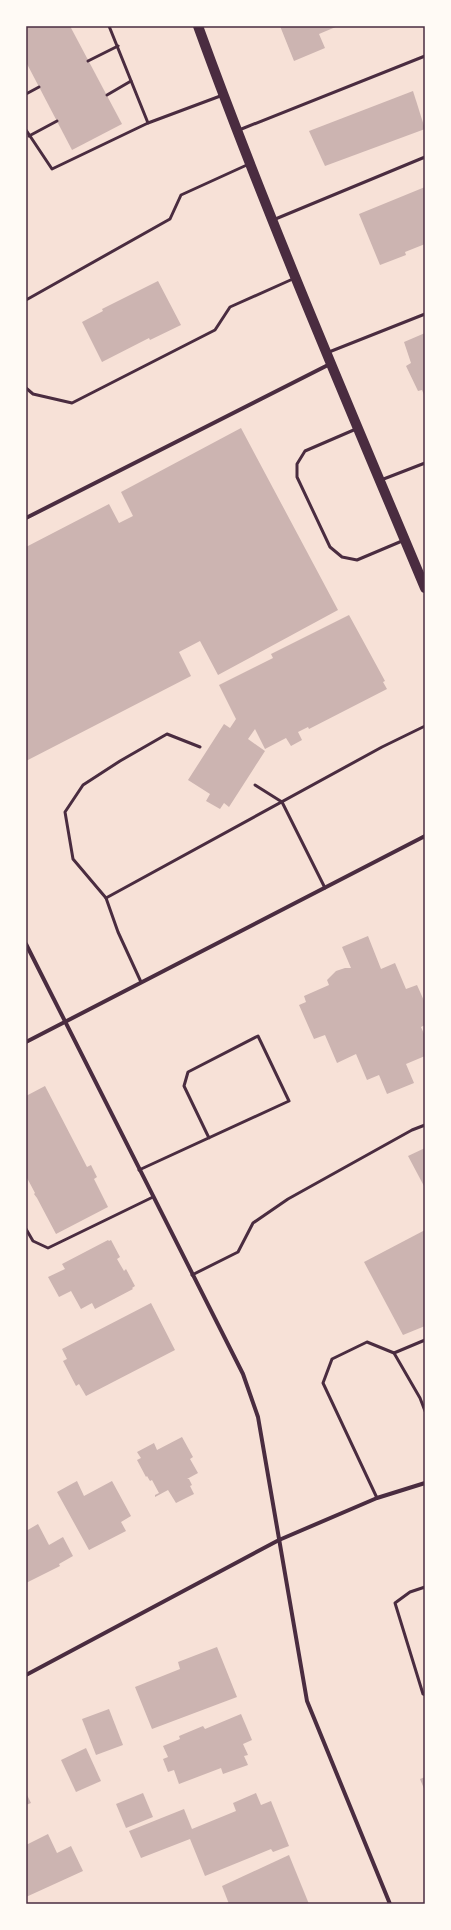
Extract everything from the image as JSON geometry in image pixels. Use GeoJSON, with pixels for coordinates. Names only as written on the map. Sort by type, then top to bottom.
{"type":"FeatureCollection","features":[{"type":"Feature","properties":{"kind":"main road"},"geometry":{"type":"LineString","coordinates":[[198,26],[223,95],[296,278],[425,588]]}},
{"type":"Feature","properties":{"kind":"street"},"geometry":{"type":"LineString","coordinates":[[26,518],[331,364]]}},
{"type":"Feature","properties":{"kind":"street"},"geometry":{"type":"LineString","coordinates":[[26,1042],[425,836]]}},
{"type":"Feature","properties":{"kind":"street"},"geometry":{"type":"LineString","coordinates":[[26,944],[64,1022],[243,1374],[258,1417],[307,1701],[390,1904]]}},
{"type":"Feature","properties":{"kind":"street"},"geometry":{"type":"LineString","coordinates":[[26,1675],[279,1540],[376,1498],[425,1483]]}},
{"type":"Feature","properties":{"kind":"lane"},"geometry":{"type":"LineString","coordinates":[[109,26],[148,123]]}},
{"type":"Feature","properties":{"kind":"lane"},"geometry":{"type":"LineString","coordinates":[[88,61],[118,46]]}},
{"type":"Feature","properties":{"kind":"lane"},"geometry":{"type":"LineString","coordinates":[[237,130],[425,56]]}},
{"type":"Feature","properties":{"kind":"lane"},"geometry":{"type":"LineString","coordinates":[[106,95],[131,81]]}},
{"type":"Feature","properties":{"kind":"lane"},"geometry":{"type":"LineString","coordinates":[[26,94],[39,87]]}},
{"type":"Feature","properties":{"kind":"lane"},"geometry":{"type":"LineString","coordinates":[[26,130],[52,168],[148,123],[223,95]]}},
{"type":"Feature","properties":{"kind":"lane"},"geometry":{"type":"LineString","coordinates":[[29,136],[57,121]]}},
{"type":"Feature","properties":{"kind":"lane"},"geometry":{"type":"LineString","coordinates":[[273,220],[425,157]]}},
{"type":"Feature","properties":{"kind":"lane"},"geometry":{"type":"LineString","coordinates":[[26,300],[170,219],[182,195],[250,163]]}},
{"type":"Feature","properties":{"kind":"lane"},"geometry":{"type":"LineString","coordinates":[[26,388],[33,394],[72,403],[215,330],[230,307],[296,278]]}},
{"type":"Feature","properties":{"kind":"lane"},"geometry":{"type":"LineString","coordinates":[[327,353],[425,314]]}},
{"type":"Feature","properties":{"kind":"lane"},"geometry":{"type":"LineString","coordinates":[[358,428],[304,451],[297,464],[296,477],[330,547],[342,557],[357,560],[405,540]]}},
{"type":"Feature","properties":{"kind":"lane"},"geometry":{"type":"LineString","coordinates":[[380,480],[425,463]]}},
{"type":"Feature","properties":{"kind":"lane"},"geometry":{"type":"LineString","coordinates":[[106,898],[382,747],[425,726]]}},
{"type":"Feature","properties":{"kind":"lane"},"geometry":{"type":"LineString","coordinates":[[141,982],[118,932],[106,898],[73,859],[65,812],[83,785],[120,761],[167,734],[200,747]]}},
{"type":"Feature","properties":{"kind":"lane"},"geometry":{"type":"LineString","coordinates":[[255,785],[282,802],[325,888]]}},
{"type":"Feature","properties":{"kind":"lane"},"geometry":{"type":"LineString","coordinates":[[139,1170],[209,1138],[289,1101],[258,1036],[188,1072],[184,1086],[209,1138]]}},
{"type":"Feature","properties":{"kind":"lane"},"geometry":{"type":"LineString","coordinates":[[192,1275],[238,1252],[253,1223],[288,1199],[412,1130],[425,1125]]}},
{"type":"Feature","properties":{"kind":"lane"},"geometry":{"type":"LineString","coordinates":[[26,1229],[33,1242],[48,1248],[153,1197]]}},
{"type":"Feature","properties":{"kind":"lane"},"geometry":{"type":"LineString","coordinates":[[394,1353],[425,1340]]}},
{"type":"Feature","properties":{"kind":"lane"},"geometry":{"type":"LineString","coordinates":[[376,1498],[323,1383],[332,1359],[366,1342],[394,1353],[420,1398],[425,1411]]}},
{"type":"Feature","properties":{"kind":"lane"},"geometry":{"type":"LineString","coordinates":[[425,1587],[410,1592],[395,1603],[423,1694],[425,1695]]}},
{"type":"Feature","properties":{"kind":"building"},"geometry":{"type":"Polygon","coordinates":[[[26,26],[70,26],[122,124],[72,150],[26,62],[26,26]]]}},
{"type":"Feature","properties":{"kind":"building"},"geometry":{"type":"Polygon","coordinates":[[[280,26],[338,26],[319,34],[325,48],[294,61],[280,26]]]}},
{"type":"Feature","properties":{"kind":"building"},"geometry":{"type":"Polygon","coordinates":[[[413,91],[425,129],[325,166],[309,131],[413,91]]]}},
{"type":"Feature","properties":{"kind":"building"},"geometry":{"type":"Polygon","coordinates":[[[425,187],[425,244],[405,252],[406,255],[380,265],[359,214],[425,187]]]}},
{"type":"Feature","properties":{"kind":"building"},"geometry":{"type":"Polygon","coordinates":[[[158,281],[181,325],[150,340],[149,338],[102,362],[82,322],[103,311],[102,309],[158,281]]]}},
{"type":"Feature","properties":{"kind":"building"},"geometry":{"type":"Polygon","coordinates":[[[425,333],[425,397],[422,390],[418,391],[406,366],[411,363],[404,342],[425,333]]]}},
{"type":"Feature","properties":{"kind":"building"},"geometry":{"type":"Polygon","coordinates":[[[241,428],[338,610],[218,675],[200,641],[179,652],[191,676],[26,761],[26,547],[109,504],[119,523],[133,516],[121,492],[241,428]]]}},
{"type":"Feature","properties":{"kind":"building"},"geometry":{"type":"Polygon","coordinates":[[[349,615],[385,681],[383,682],[387,689],[309,729],[308,727],[298,732],[302,740],[291,746],[286,738],[265,749],[255,729],[248,739],[265,751],[229,807],[224,803],[220,809],[206,801],[210,794],[188,780],[224,724],[230,728],[236,719],[219,685],[273,658],[271,654],[349,615]]]}},
{"type":"Feature","properties":{"kind":"building"},"geometry":{"type":"Polygon","coordinates":[[[368,936],[381,969],[395,963],[406,989],[417,985],[425,1003],[425,1025],[421,1027],[425,1036],[425,1056],[406,1064],[414,1083],[387,1094],[379,1075],[367,1080],[356,1054],[337,1063],[325,1035],[314,1039],[299,1005],[306,1002],[304,996],[329,985],[327,980],[336,971],[351,968],[342,947],[368,936]]]}},
{"type":"Feature","properties":{"kind":"building"},"geometry":{"type":"Polygon","coordinates":[[[45,1086],[87,1167],[91,1165],[97,1177],[94,1179],[108,1207],[56,1234],[26,1176],[26,1096],[45,1086]]]}},
{"type":"Feature","properties":{"kind":"building"},"geometry":{"type":"Polygon","coordinates":[[[425,1148],[425,1188],[408,1156],[425,1148]]]}},
{"type":"Feature","properties":{"kind":"building"},"geometry":{"type":"Polygon","coordinates":[[[425,1230],[425,1326],[403,1335],[364,1262],[425,1230]]]}},
{"type":"Feature","properties":{"kind":"building"},"geometry":{"type":"Polygon","coordinates":[[[108,1240],[111,1240],[120,1257],[117,1259],[124,1271],[126,1269],[135,1286],[132,1288],[133,1289],[95,1309],[92,1303],[81,1309],[71,1291],[59,1297],[48,1277],[65,1269],[62,1264],[108,1240]]]}},
{"type":"Feature","properties":{"kind":"building"},"geometry":{"type":"Polygon","coordinates":[[[151,1303],[175,1350],[86,1396],[79,1384],[76,1386],[63,1361],[67,1359],[62,1349],[151,1303]]]}},
{"type":"Feature","properties":{"kind":"building"},"geometry":{"type":"Polygon","coordinates":[[[182,1437],[193,1457],[190,1459],[198,1473],[187,1479],[189,1479],[192,1485],[190,1486],[194,1494],[176,1503],[168,1490],[155,1497],[155,1495],[159,1493],[152,1480],[150,1481],[147,1476],[146,1477],[137,1460],[141,1458],[137,1452],[154,1443],[157,1450],[182,1437]]]}},
{"type":"Feature","properties":{"kind":"building"},"geometry":{"type":"Polygon","coordinates":[[[77,1481],[84,1496],[112,1481],[131,1516],[121,1522],[126,1531],[89,1550],[57,1492],[77,1481]]]}},
{"type":"Feature","properties":{"kind":"building"},"geometry":{"type":"Polygon","coordinates":[[[38,1524],[49,1545],[63,1537],[73,1556],[59,1564],[60,1566],[26,1583],[26,1531],[38,1524]]]}},
{"type":"Feature","properties":{"kind":"building"},"geometry":{"type":"Polygon","coordinates":[[[217,1647],[237,1697],[152,1729],[135,1687],[180,1669],[178,1662],[217,1647]]]}},
{"type":"Feature","properties":{"kind":"building"},"geometry":{"type":"Polygon","coordinates":[[[109,1709],[123,1745],[96,1755],[82,1719],[109,1709]]]}},
{"type":"Feature","properties":{"kind":"building"},"geometry":{"type":"Polygon","coordinates":[[[241,1714],[252,1740],[243,1744],[248,1755],[244,1756],[248,1765],[223,1774],[221,1768],[179,1784],[174,1770],[168,1772],[163,1759],[168,1757],[163,1746],[180,1739],[179,1736],[203,1726],[205,1729],[241,1714]]]}},
{"type":"Feature","properties":{"kind":"building"},"geometry":{"type":"Polygon","coordinates":[[[86,1748],[101,1781],[76,1792],[61,1760],[86,1748]]]}},
{"type":"Feature","properties":{"kind":"building"},"geometry":{"type":"Polygon","coordinates":[[[425,1777],[425,1791],[420,1779],[425,1777]]]}},
{"type":"Feature","properties":{"kind":"building"},"geometry":{"type":"Polygon","coordinates":[[[26,1793],[31,1803],[26,1805],[26,1793]]]}},
{"type":"Feature","properties":{"kind":"building"},"geometry":{"type":"Polygon","coordinates":[[[143,1793],[153,1817],[126,1828],[116,1804],[143,1793]]]}},
{"type":"Feature","properties":{"kind":"building"},"geometry":{"type":"Polygon","coordinates":[[[256,1793],[261,1805],[271,1801],[289,1846],[273,1852],[271,1849],[205,1876],[190,1839],[141,1858],[129,1831],[184,1809],[192,1829],[236,1811],[233,1803],[256,1793]]]}},
{"type":"Feature","properties":{"kind":"building"},"geometry":{"type":"Polygon","coordinates":[[[48,1834],[57,1853],[71,1846],[83,1871],[26,1897],[26,1845],[48,1834]]]}},
{"type":"Feature","properties":{"kind":"building"},"geometry":{"type":"Polygon","coordinates":[[[289,1855],[309,1904],[229,1904],[222,1886],[289,1855]]]}}]}
